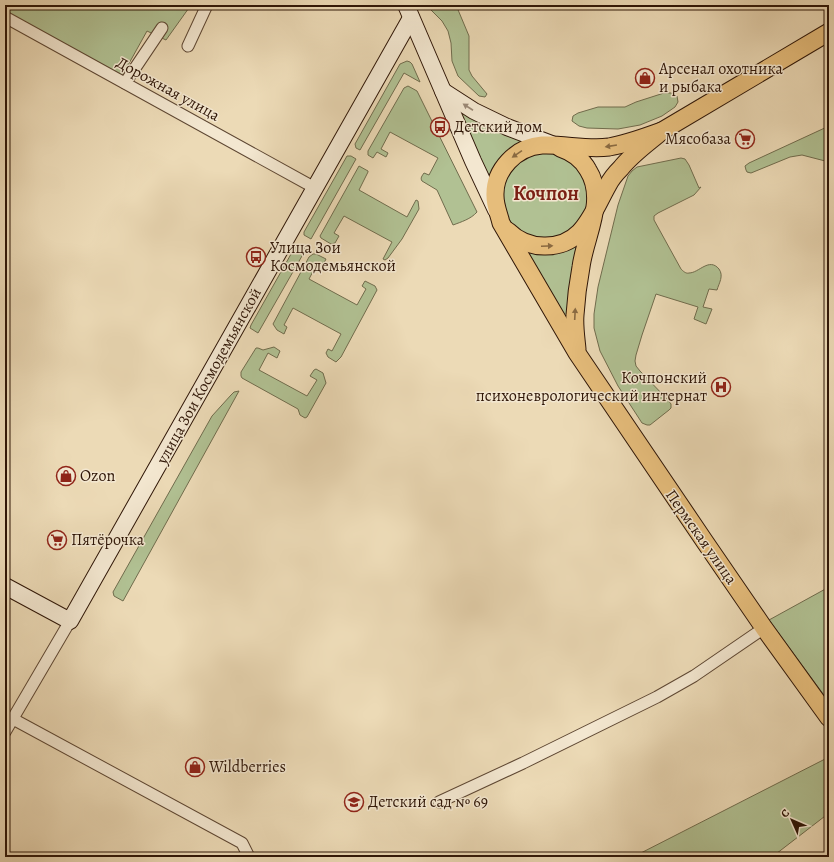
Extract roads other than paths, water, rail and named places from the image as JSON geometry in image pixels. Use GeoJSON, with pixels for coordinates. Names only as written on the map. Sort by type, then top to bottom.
{"type":"FeatureCollection","features":[{"type":"Feature","properties":{"kind":"main road"},"geometry":{"type":"LineString","coordinates":[[662,131],[609,147],[586,148],[540,145],[525,149],[504,167],[496,181],[496,207],[502,223],[512,235],[523,242],[539,246],[552,246],[564,243],[577,236],[586,227],[609,183],[622,166],[662,131],[829,32]]}},
{"type":"Feature","properties":{"kind":"main road"},"geometry":{"type":"LineString","coordinates":[[554,145],[573,154],[583,162],[588,168],[595,187],[595,210],[581,265],[575,316],[577,353]]}},
{"type":"Feature","properties":{"kind":"main road","name":"Пермская улица"},"geometry":{"type":"LineString","coordinates":[[502,223],[577,353],[764,628],[829,718]]}},
{"type":"Feature","properties":{"kind":"street"},"geometry":{"type":"LineString","coordinates":[[188,46],[207,5]]}},
{"type":"Feature","properties":{"kind":"street"},"geometry":{"type":"LineString","coordinates":[[408,12],[473,161],[502,223]]}},
{"type":"Feature","properties":{"kind":"street","name":"улица Зои Космодемьянской"},"geometry":{"type":"LineString","coordinates":[[5,732],[70,621],[315,188],[408,12]]}},
{"type":"Feature","properties":{"kind":"street","name":"Дорожная улица"},"geometry":{"type":"LineString","coordinates":[[5,17],[315,188]]}},
{"type":"Feature","properties":{"kind":"street"},"geometry":{"type":"LineString","coordinates":[[125,83],[162,28]]}},
{"type":"Feature","properties":{"kind":"street"},"geometry":{"type":"LineString","coordinates":[[443,91],[474,111],[507,127],[554,145]]}},
{"type":"Feature","properties":{"kind":"street"},"geometry":{"type":"LineString","coordinates":[[5,586],[70,621]]}},
{"type":"Feature","properties":{"kind":"street"},"geometry":{"type":"LineString","coordinates":[[439,802],[530,760],[657,697],[694,676],[764,628]]}},
{"type":"Feature","properties":{"kind":"street"},"geometry":{"type":"LineString","coordinates":[[13,719],[242,844],[249,857]]}},
{"type":"Feature","properties":{"kind":"place","name":"Арсенал охотника и рыбака"},"geometry":{"type":"Point","coordinates":[645,78]}},
{"type":"Feature","properties":{"kind":"place","name":"Детский дом"},"geometry":{"type":"Point","coordinates":[440,127]}},
{"type":"Feature","properties":{"kind":"place","name":"Мясобаза"},"geometry":{"type":"Point","coordinates":[745,139]}},
{"type":"Feature","properties":{"kind":"place","name":"Улица Зои Космодемьянской"},"geometry":{"type":"Point","coordinates":[256,257]}},
{"type":"Feature","properties":{"kind":"place","name":"Кочпонский психоневрологический интернат"},"geometry":{"type":"Point","coordinates":[721,387]}},
{"type":"Feature","properties":{"kind":"place","name":"Ozon"},"geometry":{"type":"Point","coordinates":[66,476]}},
{"type":"Feature","properties":{"kind":"place","name":"Пятёрочка"},"geometry":{"type":"Point","coordinates":[57,540]}},
{"type":"Feature","properties":{"kind":"place","name":"Wildberries"},"geometry":{"type":"Point","coordinates":[195,767]}},
{"type":"Feature","properties":{"kind":"place","name":"Детский сад № 69"},"geometry":{"type":"Point","coordinates":[354,802]}},
{"type":"Feature","properties":{"kind":"district","name":"Кочпон"},"geometry":{"type":"Point","coordinates":[546,193]}}]}
